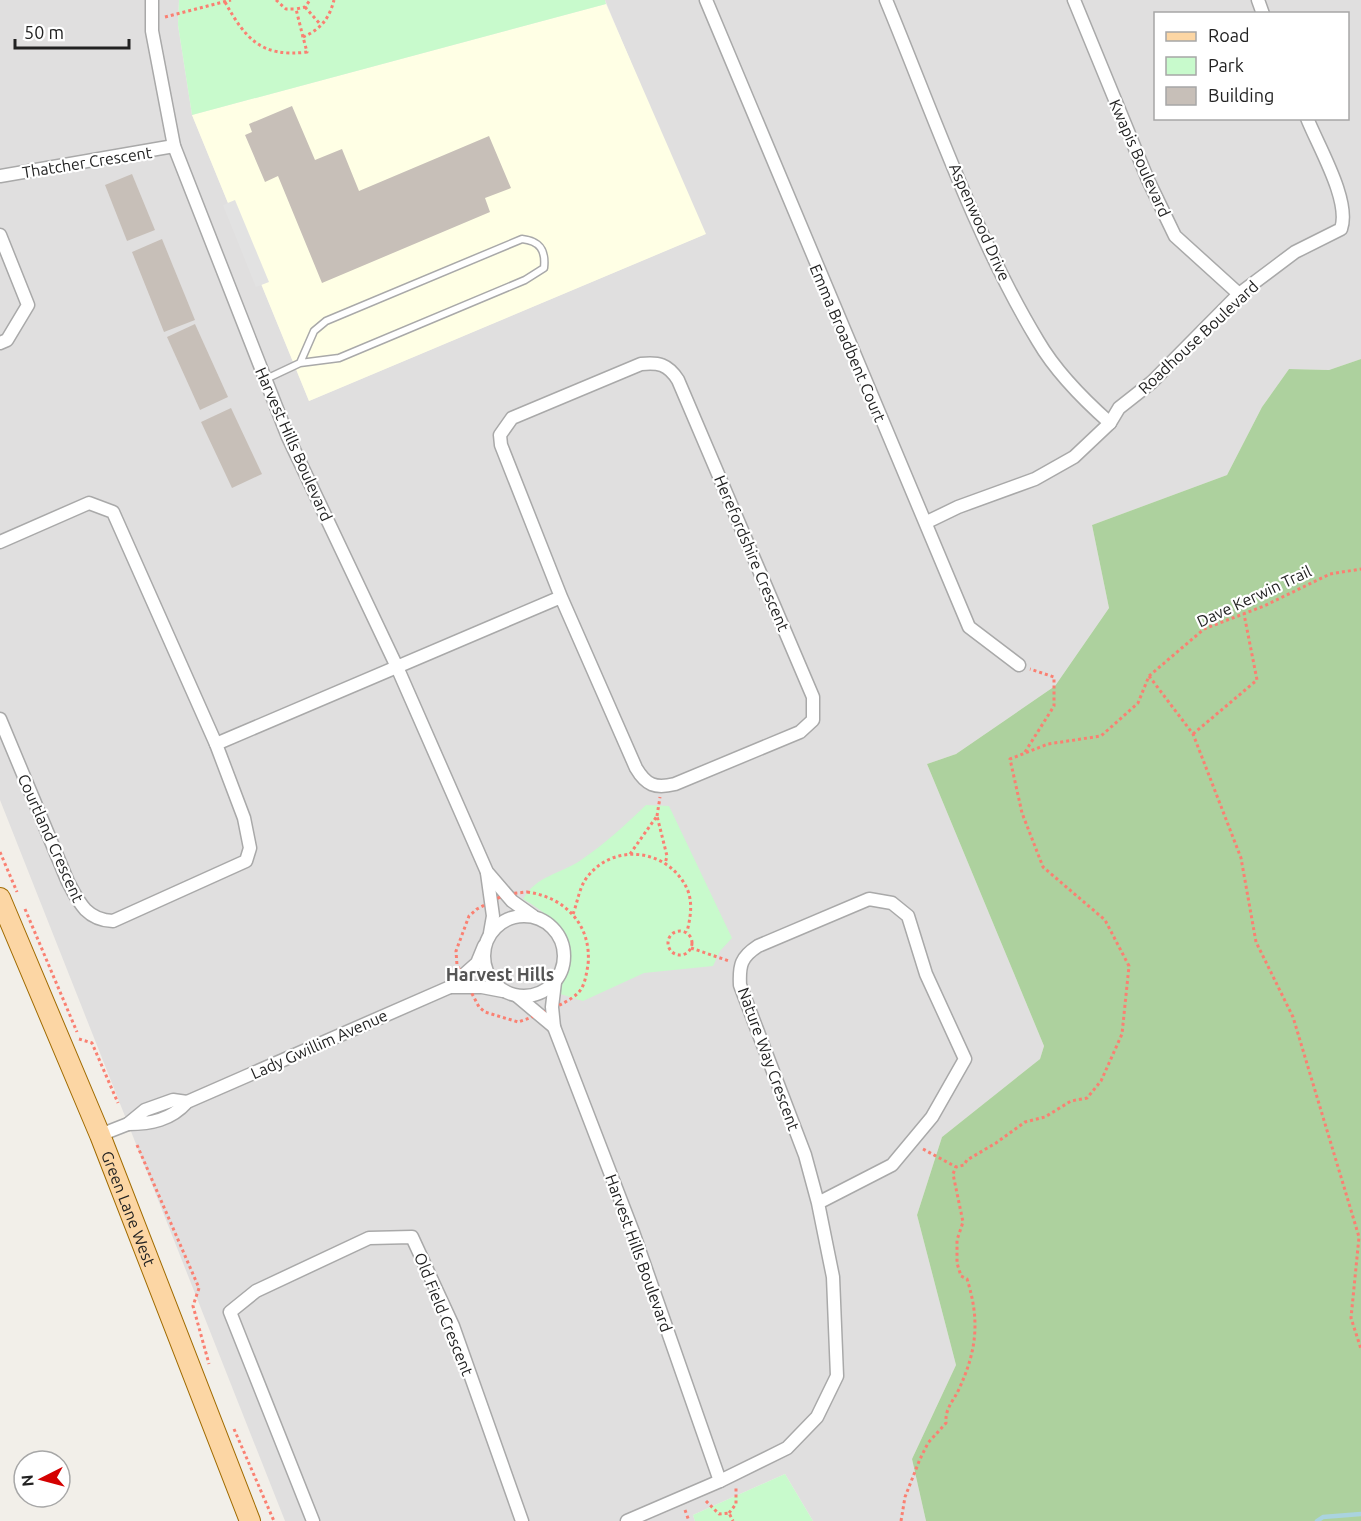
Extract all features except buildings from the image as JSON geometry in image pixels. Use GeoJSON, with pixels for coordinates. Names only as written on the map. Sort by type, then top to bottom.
{"type":"FeatureCollection","features":[{"type":"Feature","properties":{"kind":"main road","name":"Green Lane West"},"geometry":{"type":"LineString","coordinates":[[0,898],[100,1135],[250,1521]]}},
{"type":"Feature","properties":{"kind":"street","name":"Harvest Hills Boulevard"},"geometry":{"type":"LineString","coordinates":[[152,0],[152,21],[174,146],[288,436],[397,667],[487,872],[493,916],[490,934]]}},
{"type":"Feature","properties":{"kind":"street","name":"Emma Broadbent Court"},"geometry":{"type":"LineString","coordinates":[[706,0],[873,402],[927,522],[969,627],[1019,665]]}},
{"type":"Feature","properties":{"kind":"street","name":"Aspenwood Drive"},"geometry":{"type":"LineString","coordinates":[[886,0],[1007,284],[1039,343],[1088,404],[1110,423]]}},
{"type":"Feature","properties":{"kind":"street","name":"Kwapis Boulevard"},"geometry":{"type":"LineString","coordinates":[[1074,0],[1143,169],[1175,236],[1239,294]]}},
{"type":"Feature","properties":{"kind":"street","name":"Roadhouse Boulevard"},"geometry":{"type":"LineString","coordinates":[[927,522],[1035,479],[1074,457],[1110,423],[1119,408],[1152,382],[1239,294],[1295,252],[1341,229],[1345,218],[1340,198],[1307,120]]}},
{"type":"Feature","properties":{"kind":"street","name":"Thatcher Crescent"},"geometry":{"type":"LineString","coordinates":[[0,176],[174,146]]}},
{"type":"Feature","properties":{"kind":"street"},"geometry":{"type":"LineString","coordinates":[[0,235],[28,305],[7,340],[0,343]]}},
{"type":"Feature","properties":{"kind":"street","name":"Herefordshire Crescent"},"geometry":{"type":"LineString","coordinates":[[659,362],[671,369],[678,380],[813,697],[813,720],[800,732],[662,787],[650,785],[643,780],[636,768],[561,597],[501,445],[500,435],[512,418],[640,364],[659,362]]}},
{"type":"Feature","properties":{"kind":"street","name":"Courtland Crescent"},"geometry":{"type":"LineString","coordinates":[[0,542],[89,503],[113,512],[216,744],[244,818],[250,848],[246,861],[113,921],[100,921],[81,908],[0,719]]}},
{"type":"Feature","properties":{"kind":"street"},"geometry":{"type":"LineString","coordinates":[[216,744],[561,597]]}},
{"type":"Feature","properties":{"kind":"street","name":"Harvest Hills Boulevard"},"geometry":{"type":"LineString","coordinates":[[487,872],[519,908],[533,916]]}},
{"type":"Feature","properties":{"kind":"street","name":"Nature Way Crescent"},"geometry":{"type":"LineString","coordinates":[[720,1481],[787,1448],[817,1417],[837,1377],[833,1277],[818,1203],[805,1155],[740,985],[740,965],[745,955],[758,946],[869,899],[892,903],[908,916],[926,974],[965,1059],[932,1117],[892,1165],[818,1203]]}},
{"type":"Feature","properties":{"kind":"street"},"geometry":{"type":"LineString","coordinates":[[533,916],[546,922],[556,932],[562,945],[561,969],[555,982],[537,993],[517,996],[504,991],[488,974],[484,960],[484,946],[490,934],[500,923],[512,917],[533,916]]}},
{"type":"Feature","properties":{"kind":"street","name":"Lady Gwillim Avenue"},"geometry":{"type":"LineString","coordinates":[[100,1135],[128,1124],[145,1110],[173,1100],[187,1102],[450,987],[477,963],[484,946]]}},
{"type":"Feature","properties":{"kind":"street","name":"Harvest Hills Boulevard"},"geometry":{"type":"LineString","coordinates":[[555,982],[552,1007],[554,1027],[633,1232],[720,1481]]}},
{"type":"Feature","properties":{"kind":"street","name":"Lady Gwillim Avenue"},"geometry":{"type":"LineString","coordinates":[[450,987],[504,991]]}},
{"type":"Feature","properties":{"kind":"street","name":"Harvest Hills Boulevard"},"geometry":{"type":"LineString","coordinates":[[517,996],[554,1027]]}},
{"type":"Feature","properties":{"kind":"street","name":"Old Field Crescent"},"geometry":{"type":"LineString","coordinates":[[313,1521],[230,1312],[256,1291],[369,1238],[412,1237],[453,1326],[522,1521]]}},
{"type":"Feature","properties":{"kind":"street"},"geometry":{"type":"LineString","coordinates":[[627,1521],[720,1481]]}},
{"type":"Feature","properties":{"kind":"lane"},"geometry":{"type":"LineString","coordinates":[[265,380],[300,363],[339,358],[525,280],[544,268],[545,258],[542,247],[533,240],[522,239],[326,321],[314,331],[300,363]]}},
{"type":"Feature","properties":{"kind":"path"},"geometry":{"type":"LineString","coordinates":[[204,0],[207,6]]}},
{"type":"Feature","properties":{"kind":"path"},"geometry":{"type":"LineString","coordinates":[[152,21],[231,0]]}},
{"type":"Feature","properties":{"kind":"path"},"geometry":{"type":"LineString","coordinates":[[276,0],[286,9],[305,7],[310,0]]}},
{"type":"Feature","properties":{"kind":"path"},"geometry":{"type":"LineString","coordinates":[[303,37],[328,19],[334,0]]}},
{"type":"Feature","properties":{"kind":"path"},"geometry":{"type":"LineString","coordinates":[[225,2],[239,27],[252,42],[270,51],[295,54],[307,52],[296,9]]}},
{"type":"Feature","properties":{"kind":"path"},"geometry":{"type":"LineString","coordinates":[[305,7],[321,26]]}},
{"type":"Feature","properties":{"kind":"path","name":"Dave Kerwin Trail"},"geometry":{"type":"LineString","coordinates":[[1024,753],[1048,744],[1101,736],[1138,703],[1149,676],[1204,629],[1244,614],[1330,574],[1361,569]]}},
{"type":"Feature","properties":{"kind":"path"},"geometry":{"type":"LineString","coordinates":[[1193,734],[1257,680],[1244,614]]}},
{"type":"Feature","properties":{"kind":"path"},"geometry":{"type":"LineString","coordinates":[[911,1142],[956,1167],[964,1165],[967,1160],[996,1143],[1024,1122],[1045,1117],[1071,1101],[1087,1098],[1101,1081],[1122,1034],[1129,966],[1105,920],[1043,867],[1022,813],[1010,759],[1024,753],[1054,706],[1054,677],[1019,665]]}},
{"type":"Feature","properties":{"kind":"path"},"geometry":{"type":"LineString","coordinates":[[1149,676],[1193,734],[1241,858],[1256,942],[1293,1017],[1359,1237],[1351,1318],[1361,1349]]}},
{"type":"Feature","properties":{"kind":"path"},"geometry":{"type":"LineString","coordinates":[[662,787],[657,816],[661,842],[667,856],[665,864]]}},
{"type":"Feature","properties":{"kind":"path"},"geometry":{"type":"LineString","coordinates":[[630,854],[657,816]]}},
{"type":"Feature","properties":{"kind":"path"},"geometry":{"type":"LineString","coordinates":[[0,852],[80,1041],[92,1043],[118,1103]]}},
{"type":"Feature","properties":{"kind":"path"},"geometry":{"type":"LineString","coordinates":[[573,914],[578,894],[587,876],[602,863],[620,855],[640,854],[665,864],[678,875],[688,892],[691,912],[687,933]]}},
{"type":"Feature","properties":{"kind":"path"},"geometry":{"type":"LineString","coordinates":[[464,975],[457,965],[456,951],[469,916],[491,900],[506,894],[527,892],[545,894],[573,914],[582,925],[588,944],[586,979],[577,994],[552,1007]]}},
{"type":"Feature","properties":{"kind":"path"},"geometry":{"type":"LineString","coordinates":[[678,930],[687,933],[691,939],[691,948],[680,955],[674,953],[669,946],[671,934],[678,930]]}},
{"type":"Feature","properties":{"kind":"path"},"geometry":{"type":"LineString","coordinates":[[691,948],[740,965]]}},
{"type":"Feature","properties":{"kind":"path"},"geometry":{"type":"LineString","coordinates":[[470,987],[479,1007],[485,1012],[518,1022],[539,1013]]}},
{"type":"Feature","properties":{"kind":"path"},"geometry":{"type":"LineString","coordinates":[[137,1145],[199,1288],[193,1306],[211,1372]]}},
{"type":"Feature","properties":{"kind":"path"},"geometry":{"type":"LineString","coordinates":[[901,1521],[911,1479],[928,1443],[946,1423],[945,1413],[959,1389],[975,1347],[976,1332],[972,1294],[967,1279],[961,1276],[957,1263],[957,1240],[963,1222],[953,1174],[956,1167]]}},
{"type":"Feature","properties":{"kind":"path"},"geometry":{"type":"LineString","coordinates":[[233,1425],[274,1521]]}},
{"type":"Feature","properties":{"kind":"path"},"geometry":{"type":"LineString","coordinates":[[698,1490],[718,1514],[729,1513],[736,1504],[737,1492],[733,1474]]}},
{"type":"Feature","properties":{"kind":"path"},"geometry":{"type":"LineString","coordinates":[[729,1513],[733,1521]]}},
{"type":"Feature","properties":{"kind":"shaded area"},"geometry":{"type":"Polygon","coordinates":[[[0,0],[179,0],[178,25],[192,115],[309,401],[703,235],[605,0],[1361,0],[1361,359],[1329,370],[1289,369],[1262,407],[1227,475],[1092,525],[1109,608],[1055,686],[956,754],[927,764],[1044,1046],[1040,1059],[942,1137],[917,1215],[956,1365],[912,1459],[926,1521],[813,1521],[785,1474],[693,1515],[695,1521],[285,1521],[0,800],[0,0]]]}},
{"type":"Feature","properties":{"kind":"shaded area"},"geometry":{"type":"Polygon","coordinates":[[[606,4],[706,234],[309,401],[192,115],[606,4]]]}},
{"type":"Feature","properties":{"kind":"shaded area"},"geometry":{"type":"Polygon","coordinates":[[[235,200],[269,282],[256,287],[223,205],[235,200]]]}},
{"type":"Feature","properties":{"kind":"green space"},"geometry":{"type":"Polygon","coordinates":[[[179,0],[605,0],[606,4],[192,115],[178,25],[179,0]]]}},
{"type":"Feature","properties":{"kind":"green space"},"geometry":{"type":"Polygon","coordinates":[[[1361,359],[1361,1521],[926,1521],[912,1459],[956,1365],[917,1215],[942,1137],[1040,1059],[1044,1046],[927,764],[956,754],[1055,686],[1109,608],[1092,525],[1227,475],[1262,407],[1289,369],[1329,370],[1361,359]]]}},
{"type":"Feature","properties":{"kind":"green space"},"geometry":{"type":"Polygon","coordinates":[[[646,805],[669,806],[732,938],[720,951],[713,966],[644,973],[583,1001],[557,993],[567,961],[568,949],[565,937],[550,918],[523,899],[542,880],[581,860],[623,827],[646,805]]]}},
{"type":"Feature","properties":{"kind":"green space"},"geometry":{"type":"Polygon","coordinates":[[[785,1474],[813,1521],[695,1521],[693,1515],[785,1474]]]}},
{"type":"Feature","properties":{"kind":"waterway"},"geometry":{"type":"LineString","coordinates":[[1317,1521],[1323,1517],[1361,1514]]}},
{"type":"Feature","properties":{"kind":"district","name":"Harvest Hills"},"geometry":{"type":"Point","coordinates":[500,975]}}]}
